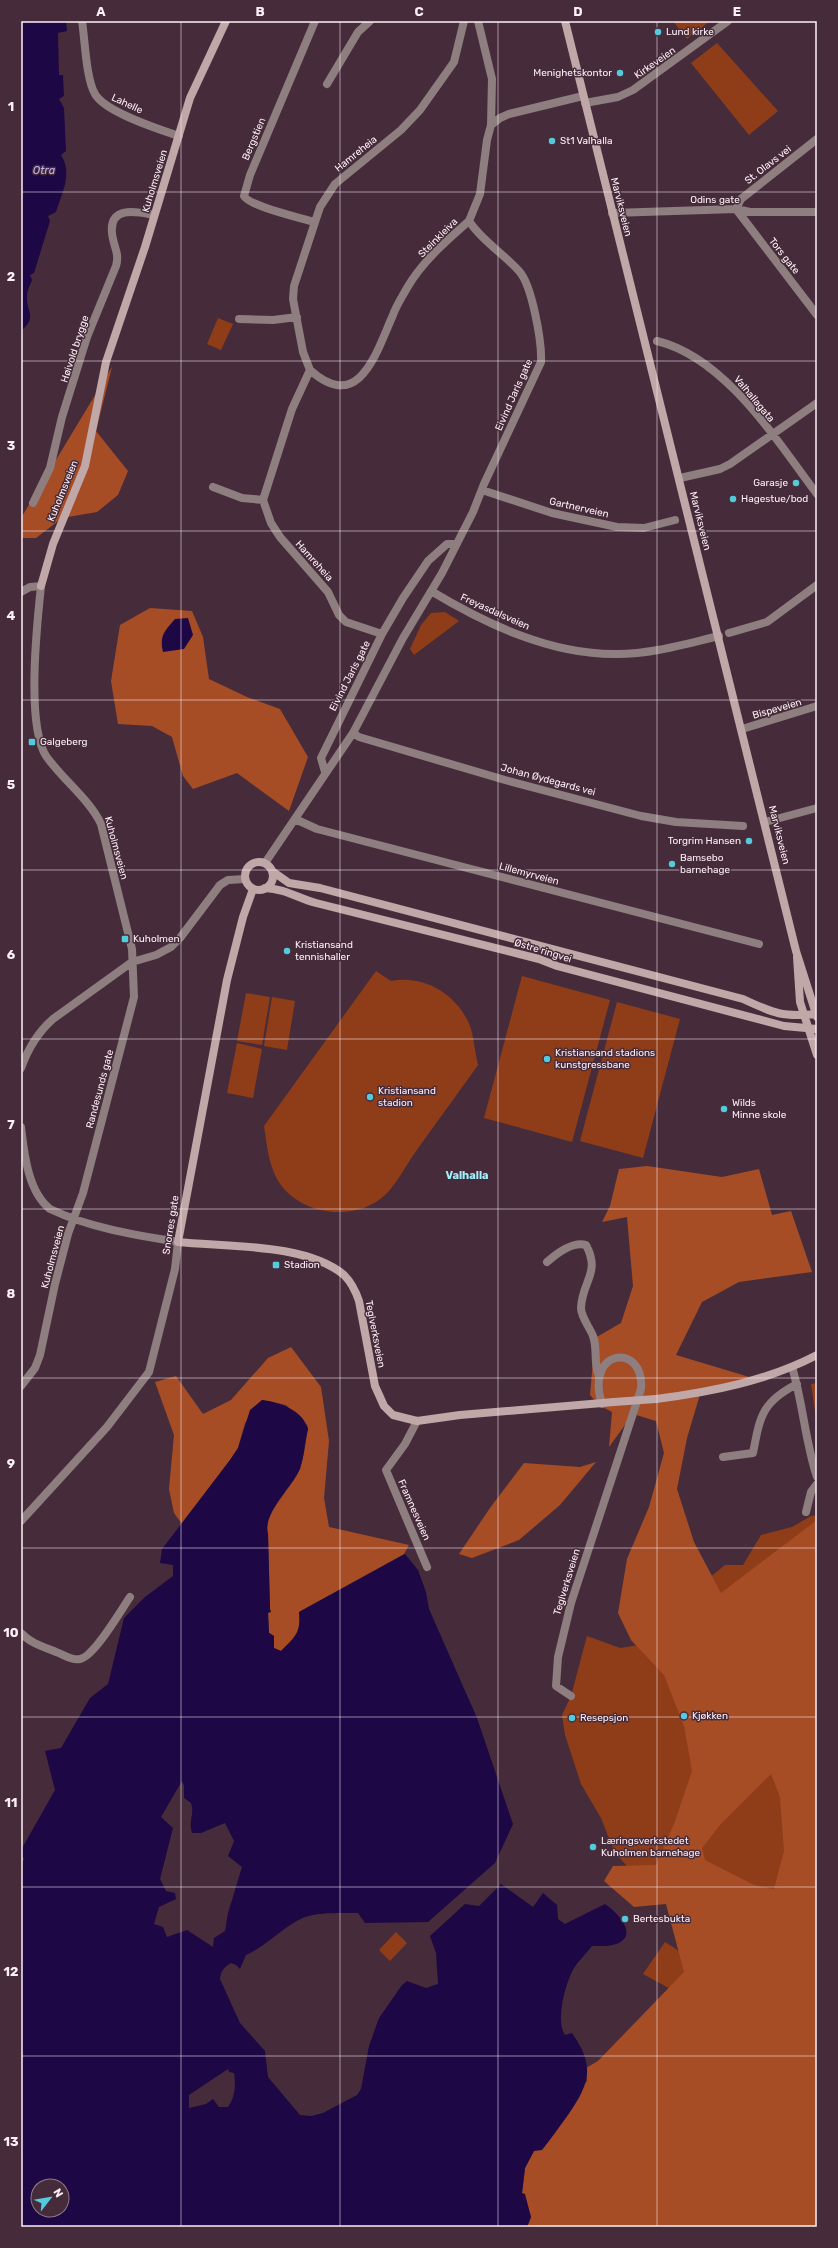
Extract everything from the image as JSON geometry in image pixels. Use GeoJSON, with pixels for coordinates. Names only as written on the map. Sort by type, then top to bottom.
{"type":"FeatureCollection","features":[{"type":"Feature","properties":{"kind":"street","name":"Lahelle"},"geometry":{"type":"LineString","coordinates":[[82,21],[90,79],[95,94],[100,100],[117,112],[179,136]]}},
{"type":"Feature","properties":{"kind":"street","name":"Kuholmsveien"},"geometry":{"type":"LineString","coordinates":[[132,962],[132,949],[101,824],[96,814],[60,776],[45,754],[38,731],[35,660],[41,586],[53,544],[85,466],[106,362],[131,293],[190,98],[226,21]]}},
{"type":"Feature","properties":{"kind":"street","name":"Bergstien"},"geometry":{"type":"LineString","coordinates":[[314,222],[257,205],[246,199],[244,196],[250,175],[315,21]]}},
{"type":"Feature","properties":{"kind":"street"},"geometry":{"type":"LineString","coordinates":[[327,84],[358,32],[370,21]]}},
{"type":"Feature","properties":{"kind":"street","name":"Hamreheia"},"geometry":{"type":"LineString","coordinates":[[310,370],[303,352],[294,299],[294,286],[320,207],[336,184],[401,130],[428,100],[454,62],[463,21]]}},
{"type":"Feature","properties":{"kind":"street","name":"Steinkleiva"},"geometry":{"type":"LineString","coordinates":[[310,370],[318,377],[336,384],[344,385],[361,377],[373,362],[393,314],[407,288],[435,252],[468,221],[480,194],[487,140],[491,125],[492,79],[478,21]]}},
{"type":"Feature","properties":{"kind":"street","name":"Marviksveien"},"geometry":{"type":"LineString","coordinates":[[565,21],[612,213],[680,478],[796,951],[817,1015]]}},
{"type":"Feature","properties":{"kind":"street","name":"Kirkeveien"},"geometry":{"type":"LineString","coordinates":[[584,100],[618,97],[634,90],[728,21]]}},
{"type":"Feature","properties":{"kind":"street"},"geometry":{"type":"LineString","coordinates":[[491,125],[500,118],[509,114],[584,100]]}},
{"type":"Feature","properties":{"kind":"street","name":"St. Olavs vei"},"geometry":{"type":"LineString","coordinates":[[736,209],[741,199],[817,139]]}},
{"type":"Feature","properties":{"kind":"street","name":"Odins gate"},"geometry":{"type":"LineString","coordinates":[[612,213],[736,209],[750,212],[817,212]]}},
{"type":"Feature","properties":{"kind":"street","name":"Tors gate"},"geometry":{"type":"LineString","coordinates":[[736,209],[817,315]]}},
{"type":"Feature","properties":{"kind":"street","name":"Høivold brygge"},"geometry":{"type":"LineString","coordinates":[[33,503],[50,468],[62,417],[87,337],[116,266],[118,254],[112,233],[113,223],[119,214],[127,211],[154,215]]}},
{"type":"Feature","properties":{"kind":"street","name":"Eivind Jarls gate"},"geometry":{"type":"LineString","coordinates":[[265,863],[325,772],[353,733],[403,638],[431,591],[473,512],[541,362],[542,348],[531,301],[520,272],[490,245],[468,221]]}},
{"type":"Feature","properties":{"kind":"street"},"geometry":{"type":"LineString","coordinates":[[239,319],[273,320],[297,317]]}},
{"type":"Feature","properties":{"kind":"street","name":"Valhallagata"},"geometry":{"type":"LineString","coordinates":[[657,341],[681,349],[723,377],[772,436],[817,494]]}},
{"type":"Feature","properties":{"kind":"street"},"geometry":{"type":"LineString","coordinates":[[213,487],[242,498],[263,500],[292,409],[310,370]]}},
{"type":"Feature","properties":{"kind":"street"},"geometry":{"type":"LineString","coordinates":[[680,478],[720,469],[772,436],[817,403]]}},
{"type":"Feature","properties":{"kind":"street","name":"Gartnerveien"},"geometry":{"type":"LineString","coordinates":[[482,490],[552,513],[617,527],[644,528],[675,520]]}},
{"type":"Feature","properties":{"kind":"street","name":"Hamreheia"},"geometry":{"type":"LineString","coordinates":[[263,500],[271,523],[280,537],[328,592],[339,616],[346,622],[382,634]]}},
{"type":"Feature","properties":{"kind":"street","name":"Eivind Jarls gate"},"geometry":{"type":"LineString","coordinates":[[325,772],[321,758],[382,634],[414,579],[428,561],[447,544],[456,544]]}},
{"type":"Feature","properties":{"kind":"street"},"geometry":{"type":"LineString","coordinates":[[730,633],[767,622],[817,585]]}},
{"type":"Feature","properties":{"kind":"street"},"geometry":{"type":"LineString","coordinates":[[21,592],[30,587],[41,586]]}},
{"type":"Feature","properties":{"kind":"street","name":"Freyasdalsveien"},"geometry":{"type":"LineString","coordinates":[[431,591],[492,624],[529,638],[584,652],[617,654],[650,651],[719,636]]}},
{"type":"Feature","properties":{"kind":"street","name":"Bispeveien"},"geometry":{"type":"LineString","coordinates":[[742,729],[817,706]]}},
{"type":"Feature","properties":{"kind":"street","name":"Johan Øydegards vei"},"geometry":{"type":"LineString","coordinates":[[353,733],[359,737],[448,763],[641,816],[676,822],[743,826]]}},
{"type":"Feature","properties":{"kind":"street"},"geometry":{"type":"LineString","coordinates":[[765,822],[817,808]]}},
{"type":"Feature","properties":{"kind":"street","name":"Lillemyrveien"},"geometry":{"type":"LineString","coordinates":[[295,819],[325,831],[759,944]]}},
{"type":"Feature","properties":{"kind":"street"},"geometry":{"type":"LineString","coordinates":[[260,862],[265,863],[272,871],[272,880],[265,888],[253,889],[245,879],[247,869],[250,865],[260,862]]}},
{"type":"Feature","properties":{"kind":"street","name":"Østre ringvei"},"geometry":{"type":"LineString","coordinates":[[272,871],[289,883],[320,888],[736,997],[775,1014],[817,1015]]}},
{"type":"Feature","properties":{"kind":"street"},"geometry":{"type":"LineString","coordinates":[[21,1068],[30,1049],[43,1028],[87,993],[132,962],[156,955],[171,947],[180,938],[220,885],[228,880],[245,879]]}},
{"type":"Feature","properties":{"kind":"street","name":"Østre ringvei"},"geometry":{"type":"LineString","coordinates":[[265,888],[284,890],[304,900],[539,958],[557,966],[784,1026],[817,1029]]}},
{"type":"Feature","properties":{"kind":"street","name":"Snorres gate"},"geometry":{"type":"LineString","coordinates":[[21,1521],[107,1427],[148,1372],[175,1269],[178,1242],[227,980],[243,917],[253,889]]}},
{"type":"Feature","properties":{"kind":"street","name":"Marviksveien"},"geometry":{"type":"LineString","coordinates":[[796,951],[800,1002],[817,1055]]}},
{"type":"Feature","properties":{"kind":"street","name":"Randesunds gate"},"geometry":{"type":"LineString","coordinates":[[74,1218],[83,1193],[134,997],[132,962]]}},
{"type":"Feature","properties":{"kind":"street","name":"Kuholmsveien"},"geometry":{"type":"LineString","coordinates":[[21,1127],[31,1179],[37,1196],[50,1209],[74,1218],[55,1284],[40,1355],[35,1368],[21,1386]]}},
{"type":"Feature","properties":{"kind":"street","name":"Teglverksveien"},"geometry":{"type":"LineString","coordinates":[[74,1218],[132,1234],[178,1242],[210,1246],[267,1248],[312,1259],[336,1269],[351,1284],[359,1301],[372,1373],[379,1396],[388,1412],[401,1418],[417,1421],[460,1415],[656,1399],[720,1389],[792,1367],[817,1355]]}},
{"type":"Feature","properties":{"kind":"street"},"geometry":{"type":"LineString","coordinates":[[547,1262],[568,1248],[578,1244],[586,1245],[593,1261],[581,1309],[590,1328],[597,1350],[596,1368],[599,1376],[598,1386],[602,1404]]}},
{"type":"Feature","properties":{"kind":"street","name":"Teglverksveien"},"geometry":{"type":"LineString","coordinates":[[570,1696],[556,1686],[558,1656],[564,1627],[576,1585],[641,1384],[639,1370],[626,1358],[617,1358],[608,1361],[599,1376]]}},
{"type":"Feature","properties":{"kind":"street"},"geometry":{"type":"LineString","coordinates":[[792,1367],[817,1477]]}},
{"type":"Feature","properties":{"kind":"street"},"geometry":{"type":"LineString","coordinates":[[723,1457],[753,1453],[760,1420],[768,1406],[775,1396],[797,1384]]}},
{"type":"Feature","properties":{"kind":"street","name":"Framnesveien"},"geometry":{"type":"LineString","coordinates":[[417,1421],[405,1444],[386,1470],[428,1567]]}},
{"type":"Feature","properties":{"kind":"street"},"geometry":{"type":"LineString","coordinates":[[806,1512],[811,1492],[817,1484]]}},
{"type":"Feature","properties":{"kind":"street"},"geometry":{"type":"LineString","coordinates":[[21,1634],[47,1648],[76,1660],[81,1659],[93,1650],[130,1597]]}},
{"type":"Feature","properties":{"kind":"shaded area"},"geometry":{"type":"Polygon","coordinates":[[[673,21],[710,21],[687,39],[673,21]]]}},
{"type":"Feature","properties":{"kind":"shaded area"},"geometry":{"type":"Polygon","coordinates":[[[717,43],[778,111],[749,135],[691,63],[717,43]]]}},
{"type":"Feature","properties":{"kind":"shaded area"},"geometry":{"type":"Polygon","coordinates":[[[218,318],[233,324],[221,350],[207,344],[218,318]]]}},
{"type":"Feature","properties":{"kind":"shaded area"},"geometry":{"type":"Polygon","coordinates":[[[112,367],[96,431],[128,471],[118,495],[97,512],[62,518],[36,538],[21,538],[21,518],[112,367]]]}},
{"type":"Feature","properties":{"kind":"shaded area"},"geometry":{"type":"Polygon","coordinates":[[[150,608],[192,611],[203,637],[209,679],[247,697],[280,709],[308,757],[289,811],[237,773],[193,789],[183,776],[172,737],[152,726],[118,724],[111,681],[120,625],[150,608]]]}},
{"type":"Feature","properties":{"kind":"shaded area"},"geometry":{"type":"Polygon","coordinates":[[[445,612],[459,621],[414,655],[410,649],[421,625],[431,613],[445,612]]]}},
{"type":"Feature","properties":{"kind":"shaded area"},"geometry":{"type":"Polygon","coordinates":[[[376,971],[391,981],[404,980],[428,984],[450,997],[466,1017],[471,1029],[478,1065],[386,1194],[374,1203],[359,1209],[344,1212],[328,1211],[312,1207],[298,1201],[286,1191],[274,1173],[267,1146],[264,1126],[376,971]]]}},
{"type":"Feature","properties":{"kind":"shaded area","name":"Kristiansand stadions kunstgressbane"},"geometry":{"type":"Polygon","coordinates":[[[522,976],[610,1000],[572,1142],[484,1118],[522,976]]]}},
{"type":"Feature","properties":{"kind":"shaded area"},"geometry":{"type":"Polygon","coordinates":[[[246,993],[270,997],[262,1045],[237,1041],[246,993]]]}},
{"type":"Feature","properties":{"kind":"shaded area"},"geometry":{"type":"Polygon","coordinates":[[[272,997],[295,1001],[287,1050],[264,1046],[272,997]]]}},
{"type":"Feature","properties":{"kind":"shaded area"},"geometry":{"type":"Polygon","coordinates":[[[617,1002],[680,1019],[643,1158],[580,1141],[617,1002]]]}},
{"type":"Feature","properties":{"kind":"shaded area"},"geometry":{"type":"Polygon","coordinates":[[[237,1043],[262,1049],[253,1098],[227,1093],[237,1043]]]}},
{"type":"Feature","properties":{"kind":"shaded area"},"geometry":{"type":"Polygon","coordinates":[[[647,1166],[722,1177],[759,1169],[772,1215],[791,1211],[812,1272],[739,1282],[702,1302],[676,1355],[756,1379],[701,1391],[687,1438],[677,1489],[694,1542],[721,1593],[817,1520],[817,2227],[527,2227],[531,2217],[522,2193],[525,2168],[534,2151],[587,2081],[586,2068],[598,2061],[684,1972],[666,1904],[634,1907],[604,1881],[613,1866],[656,1865],[674,1824],[692,1771],[684,1726],[664,1675],[631,1640],[618,1613],[627,1559],[649,1507],[664,1453],[656,1421],[633,1414],[609,1447],[612,1412],[599,1405],[590,1395],[595,1338],[621,1323],[633,1286],[627,1217],[602,1222],[610,1206],[619,1169],[647,1166]],[[771,1774],[720,1825],[702,1848],[705,1860],[754,1885],[774,1889],[784,1851],[780,1797],[771,1774]]]}},
{"type":"Feature","properties":{"kind":"shaded area"},"geometry":{"type":"Polygon","coordinates":[[[291,1347],[321,1387],[329,1441],[324,1498],[329,1527],[409,1545],[404,1554],[299,1612],[298,1630],[294,1638],[281,1651],[274,1648],[274,1636],[269,1633],[268,1612],[271,1612],[267,1526],[273,1510],[301,1464],[308,1429],[307,1425],[286,1405],[262,1400],[245,1423],[238,1448],[182,1524],[174,1513],[169,1489],[174,1435],[155,1382],[176,1376],[203,1414],[231,1400],[268,1358],[291,1347]]]}},
{"type":"Feature","properties":{"kind":"shaded area"},"geometry":{"type":"Polygon","coordinates":[[[817,1383],[817,1418],[816,1418],[811,1384],[817,1383]]]}},
{"type":"Feature","properties":{"kind":"shaded area"},"geometry":{"type":"Polygon","coordinates":[[[596,1462],[560,1505],[519,1540],[472,1558],[459,1554],[490,1508],[524,1463],[580,1467],[596,1462]]]}},
{"type":"Feature","properties":{"kind":"shaded area"},"geometry":{"type":"Polygon","coordinates":[[[817,1515],[817,1875],[802,1882],[682,1913],[631,1871],[614,1851],[601,1818],[581,1784],[565,1735],[562,1715],[571,1696],[587,1636],[620,1648],[658,1642],[693,1591],[725,1565],[743,1565],[761,1535],[792,1527],[811,1516],[817,1515]]]}},
{"type":"Feature","properties":{"kind":"shaded area"},"geometry":{"type":"Polygon","coordinates":[[[396,1932],[407,1943],[390,1961],[379,1950],[396,1932]]]}},
{"type":"Feature","properties":{"kind":"shaded area"},"geometry":{"type":"Polygon","coordinates":[[[665,1942],[682,1953],[690,1970],[676,1992],[643,1974],[665,1942]]]}},
{"type":"Feature","properties":{"kind":"water","name":"Otra"},"geometry":{"type":"Polygon","coordinates":[[[21,21],[66,21],[67,31],[58,33],[59,75],[63,75],[64,96],[59,99],[64,108],[66,151],[61,155],[66,169],[65,183],[56,212],[48,216],[50,221],[34,273],[30,275],[32,280],[28,290],[27,302],[30,318],[29,322],[21,331],[21,21]]]}},
{"type":"Feature","properties":{"kind":"water"},"geometry":{"type":"Polygon","coordinates":[[[188,618],[193,635],[184,649],[163,652],[162,637],[166,630],[175,619],[188,618]]]}},
{"type":"Feature","properties":{"kind":"water"},"geometry":{"type":"Polygon","coordinates":[[[262,1400],[290,1408],[301,1417],[308,1429],[300,1469],[273,1510],[267,1526],[271,1612],[268,1613],[269,1633],[274,1636],[274,1648],[281,1651],[294,1638],[299,1625],[299,1612],[405,1554],[418,1570],[426,1592],[429,1609],[477,1718],[513,1824],[495,1863],[428,1922],[365,1923],[358,1913],[310,1915],[289,1925],[261,1947],[246,1955],[240,1969],[231,1963],[222,1971],[220,1979],[240,2023],[265,2051],[268,2077],[300,2115],[311,2116],[323,2113],[357,2095],[361,2089],[369,2046],[379,2018],[402,1985],[407,1981],[426,1988],[438,1984],[436,1953],[430,1936],[465,1904],[479,1906],[501,1884],[533,1907],[543,1893],[557,1905],[558,1919],[565,1924],[605,1904],[609,1907],[618,1915],[625,1926],[627,1931],[626,1936],[619,1943],[607,1946],[592,1946],[575,1967],[568,1980],[562,2005],[562,2029],[565,2035],[572,2033],[580,2045],[587,2066],[587,2075],[581,2094],[568,2115],[542,2150],[534,2151],[525,2168],[522,2193],[525,2194],[531,2217],[527,2227],[21,2227],[21,1868],[24,1858],[21,1856],[21,1850],[55,1790],[45,1751],[61,1748],[90,1698],[108,1684],[124,1618],[145,1597],[173,1576],[173,1565],[160,1563],[162,1549],[238,1448],[250,1410],[262,1400]],[[182,1781],[161,1817],[173,1828],[160,1879],[166,1891],[175,1893],[176,1899],[159,1907],[154,1924],[163,1927],[167,1937],[187,1930],[213,1947],[214,1938],[225,1931],[228,1913],[242,1867],[228,1856],[234,1841],[225,1823],[201,1833],[192,1833],[192,1807],[191,1803],[184,1798],[184,1786],[182,1781]],[[228,2069],[189,2095],[189,2108],[206,2104],[213,2099],[219,2107],[228,2107],[232,2099],[235,2082],[234,2073],[229,2072],[228,2069]]]}},
{"type":"Feature","properties":{"kind":"place","name":"Lund kirke"},"geometry":{"type":"Point","coordinates":[658,32]}},
{"type":"Feature","properties":{"kind":"place","name":"Menighetskontor"},"geometry":{"type":"Point","coordinates":[620,73]}},
{"type":"Feature","properties":{"kind":"place","name":"St1 Valhalla"},"geometry":{"type":"Point","coordinates":[552,141]}},
{"type":"Feature","properties":{"kind":"place","name":"Garasje"},"geometry":{"type":"Point","coordinates":[796,483]}},
{"type":"Feature","properties":{"kind":"place","name":"Hagestue/bod"},"geometry":{"type":"Point","coordinates":[733,499]}},
{"type":"Feature","properties":{"kind":"place","name":"Galgeberg"},"geometry":{"type":"Point","coordinates":[32,742]}},
{"type":"Feature","properties":{"kind":"place","name":"Torgrim Hansen"},"geometry":{"type":"Point","coordinates":[749,841]}},
{"type":"Feature","properties":{"kind":"place","name":"Bamsebo barnehage"},"geometry":{"type":"Point","coordinates":[672,864]}},
{"type":"Feature","properties":{"kind":"place","name":"Kuholmen"},"geometry":{"type":"Point","coordinates":[125,939]}},
{"type":"Feature","properties":{"kind":"place","name":"Kristiansand tennishaller"},"geometry":{"type":"Point","coordinates":[287,951]}},
{"type":"Feature","properties":{"kind":"place","name":"Kristiansand stadions kunstgressbane"},"geometry":{"type":"Point","coordinates":[547,1059]}},
{"type":"Feature","properties":{"kind":"place","name":"Kristiansand stadion"},"geometry":{"type":"Point","coordinates":[370,1097]}},
{"type":"Feature","properties":{"kind":"place","name":"Wilds Minne skole"},"geometry":{"type":"Point","coordinates":[724,1109]}},
{"type":"Feature","properties":{"kind":"place","name":"Stadion"},"geometry":{"type":"Point","coordinates":[276,1265]}},
{"type":"Feature","properties":{"kind":"place","name":"Kjøkken"},"geometry":{"type":"Point","coordinates":[684,1716]}},
{"type":"Feature","properties":{"kind":"place","name":"Resepsjon"},"geometry":{"type":"Point","coordinates":[572,1718]}},
{"type":"Feature","properties":{"kind":"place","name":"Læringsverkstedet Kuholmen barnehage"},"geometry":{"type":"Point","coordinates":[593,1847]}},
{"type":"Feature","properties":{"kind":"place","name":"Bertesbukta"},"geometry":{"type":"Point","coordinates":[625,1919]}},
{"type":"Feature","properties":{"kind":"district","name":"Valhalla"},"geometry":{"type":"Point","coordinates":[467,1175]}}]}
